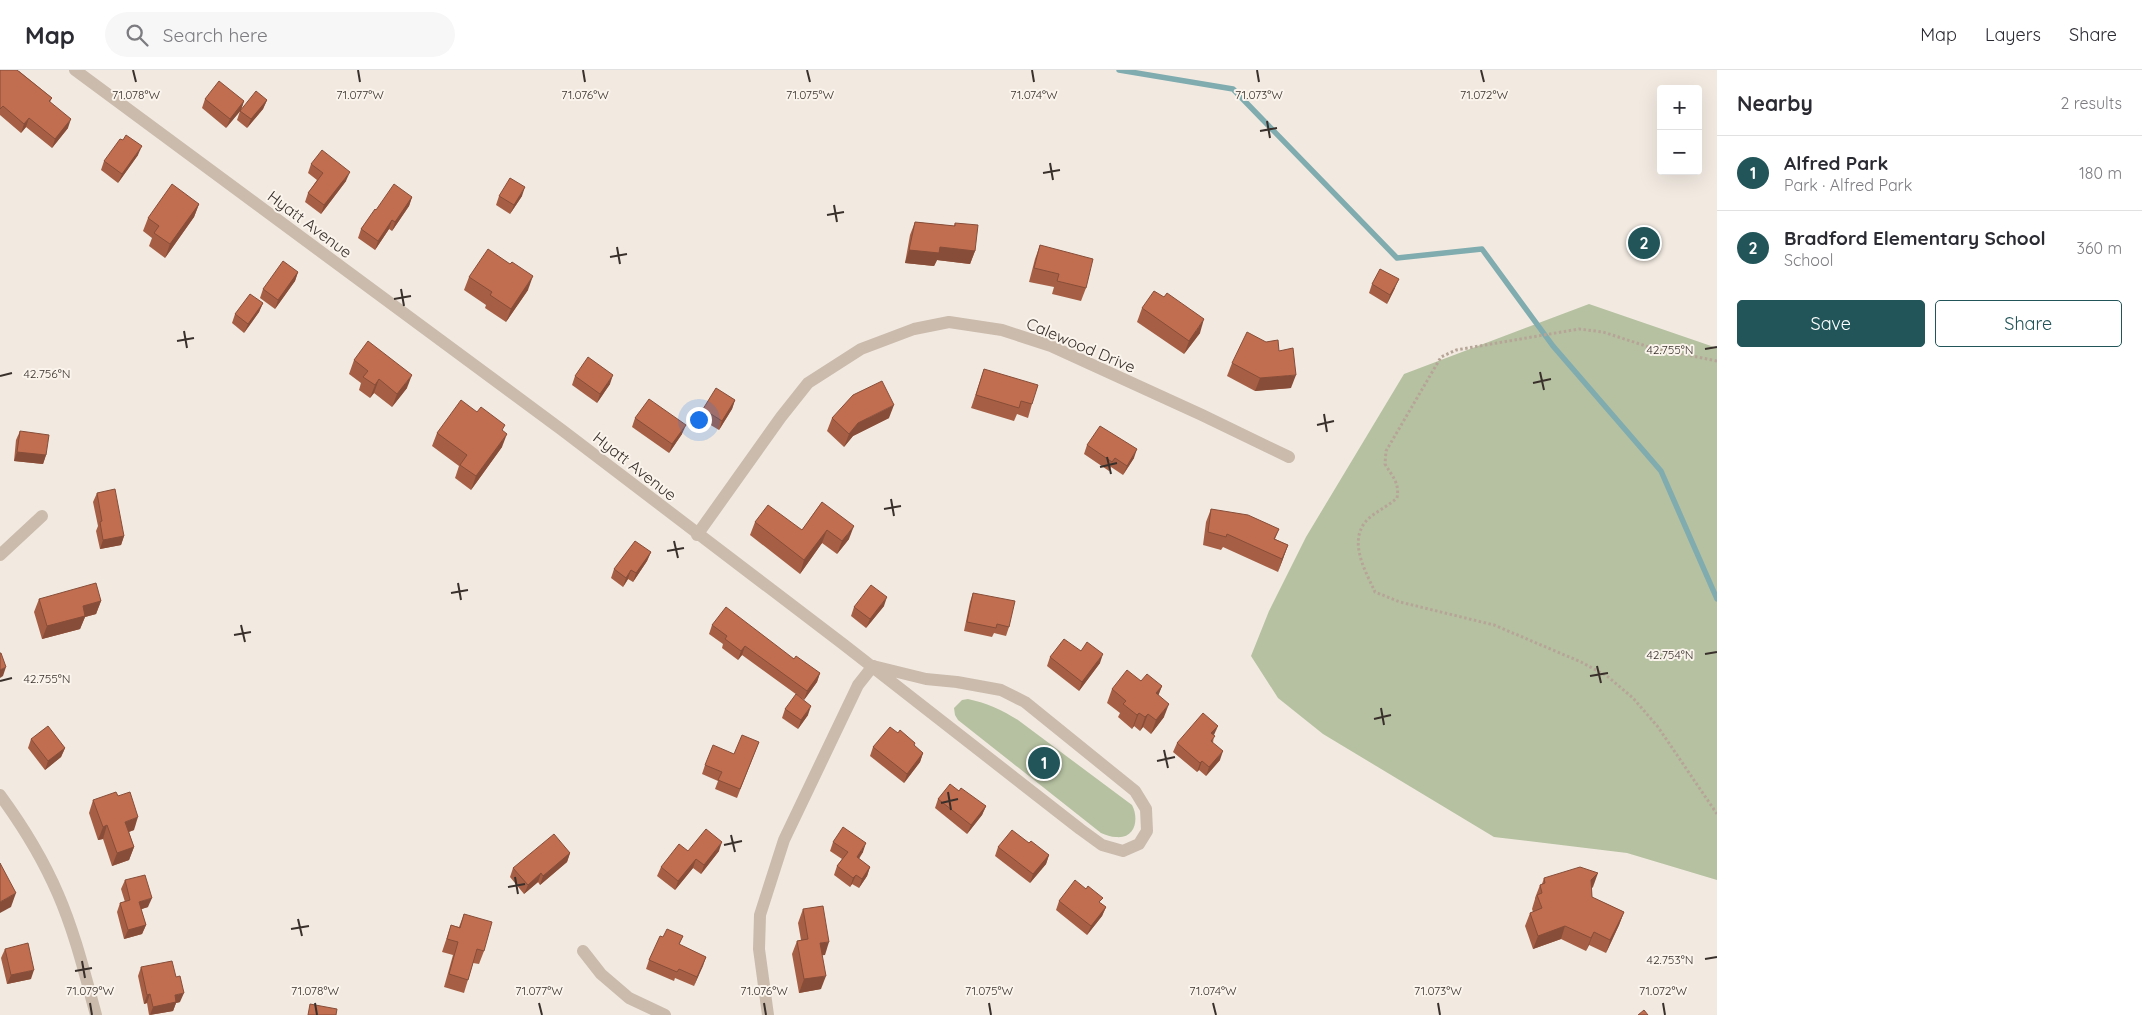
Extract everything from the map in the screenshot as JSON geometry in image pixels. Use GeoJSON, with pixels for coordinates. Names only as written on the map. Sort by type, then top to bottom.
{"type":"FeatureCollection","features":[{"type":"Feature","properties":{"kind":"street","name":"Hyatt Avenue"},"geometry":{"type":"LineString","coordinates":[[75,70],[562,430],[872,666],[1102,845],[1122,851],[1139,844],[1147,831],[1146,809],[1135,792],[1025,702],[1001,690],[957,682],[926,679],[872,666]]}},
{"type":"Feature","properties":{"kind":"street","name":"Calewood Drive"},"geometry":{"type":"LineString","coordinates":[[697,534],[781,417],[808,383],[861,349],[914,329],[949,322],[1002,330],[1051,346],[1289,457]]}},
{"type":"Feature","properties":{"kind":"street"},"geometry":{"type":"LineString","coordinates":[[0,555],[42,516]]}},
{"type":"Feature","properties":{"kind":"street"},"geometry":{"type":"LineString","coordinates":[[768,1015],[760,949],[760,915],[771,878],[784,840],[858,685],[872,666]]}},
{"type":"Feature","properties":{"kind":"street"},"geometry":{"type":"LineString","coordinates":[[0,795],[23,829],[58,895],[80,956],[96,1015]]}},
{"type":"Feature","properties":{"kind":"street"},"geometry":{"type":"LineString","coordinates":[[583,951],[601,974],[629,998],[665,1015]]}},
{"type":"Feature","properties":{"kind":"path"},"geometry":{"type":"LineString","coordinates":[[1717,361],[1652,348],[1604,332],[1579,329],[1456,350],[1441,357],[1386,451],[1384,464],[1396,479],[1397,498],[1369,518],[1359,530],[1358,546],[1364,569],[1375,592],[1400,602],[1494,625],[1581,662],[1607,676],[1632,698],[1658,727],[1711,808],[1717,814]]}},
{"type":"Feature","properties":{"kind":"green space"},"geometry":{"type":"Polygon","coordinates":[[[1589,304],[1717,348],[1717,880],[1627,853],[1494,837],[1323,734],[1278,698],[1251,656],[1269,611],[1306,537],[1404,374],[1589,304]]]}},
{"type":"Feature","properties":{"kind":"green space"},"geometry":{"type":"Polygon","coordinates":[[[968,699],[994,707],[1018,720],[1132,805],[1135,821],[1132,831],[1123,837],[1112,837],[1101,833],[958,720],[954,708],[962,700],[968,699]]]}},
{"type":"Feature","properties":{"kind":"building"},"geometry":{"type":"Polygon","coordinates":[[[0,70],[17,70],[52,98],[49,101],[71,119],[55,139],[29,118],[24,124],[3,106],[0,109],[0,70]]]}},
{"type":"Feature","properties":{"kind":"building"},"geometry":{"type":"Polygon","coordinates":[[[219,81],[244,101],[230,119],[205,99],[219,81]]]}},
{"type":"Feature","properties":{"kind":"building"},"geometry":{"type":"Polygon","coordinates":[[[256,91],[267,100],[251,119],[240,111],[256,91]]]}},
{"type":"Feature","properties":{"kind":"building"},"geometry":{"type":"Polygon","coordinates":[[[126,135],[142,146],[122,174],[104,161],[120,139],[123,140],[126,135]]]}},
{"type":"Feature","properties":{"kind":"building"},"geometry":{"type":"Polygon","coordinates":[[[322,150],[350,172],[324,205],[308,193],[323,173],[311,164],[322,150]]]}},
{"type":"Feature","properties":{"kind":"building"},"geometry":{"type":"Polygon","coordinates":[[[510,178],[525,187],[514,205],[499,196],[510,178]]]}},
{"type":"Feature","properties":{"kind":"building"},"geometry":{"type":"Polygon","coordinates":[[[172,184],[199,204],[170,244],[154,233],[159,226],[148,218],[172,184]]]}},
{"type":"Feature","properties":{"kind":"building"},"geometry":{"type":"Polygon","coordinates":[[[394,184],[412,197],[395,222],[392,220],[378,241],[361,229],[394,184]]]}},
{"type":"Feature","properties":{"kind":"building"},"geometry":{"type":"Polygon","coordinates":[[[915,222],[955,226],[955,223],[978,225],[975,251],[940,247],[939,253],[909,250],[915,222]]]}},
{"type":"Feature","properties":{"kind":"building"},"geometry":{"type":"Polygon","coordinates":[[[1040,245],[1093,259],[1086,288],[1057,281],[1059,274],[1034,268],[1040,245]]]}},
{"type":"Feature","properties":{"kind":"building"},"geometry":{"type":"Polygon","coordinates":[[[488,249],[510,264],[512,262],[533,276],[511,309],[490,295],[492,292],[469,277],[488,249]]]}},
{"type":"Feature","properties":{"kind":"building"},"geometry":{"type":"Polygon","coordinates":[[[283,261],[298,272],[278,300],[263,289],[283,261]]]}},
{"type":"Feature","properties":{"kind":"building"},"geometry":{"type":"Polygon","coordinates":[[[1380,269],[1399,279],[1390,295],[1372,284],[1380,269]]]}},
{"type":"Feature","properties":{"kind":"building"},"geometry":{"type":"Polygon","coordinates":[[[1154,291],[1164,297],[1167,293],[1204,319],[1189,341],[1142,308],[1154,291]]]}},
{"type":"Feature","properties":{"kind":"building"},"geometry":{"type":"Polygon","coordinates":[[[250,294],[263,303],[248,324],[235,314],[250,294]]]}},
{"type":"Feature","properties":{"kind":"building"},"geometry":{"type":"Polygon","coordinates":[[[1247,332],[1266,342],[1278,340],[1279,351],[1293,348],[1296,375],[1260,378],[1232,363],[1247,332]]]}},
{"type":"Feature","properties":{"kind":"building"},"geometry":{"type":"Polygon","coordinates":[[[368,341],[412,375],[397,394],[379,379],[375,385],[363,377],[368,371],[354,360],[368,341]]]}},
{"type":"Feature","properties":{"kind":"building"},"geometry":{"type":"Polygon","coordinates":[[[588,357],[613,375],[600,394],[575,376],[588,357]]]}},
{"type":"Feature","properties":{"kind":"building"},"geometry":{"type":"Polygon","coordinates":[[[984,369],[1038,385],[1032,404],[1021,401],[1019,408],[976,395],[984,369]]]}},
{"type":"Feature","properties":{"kind":"building"},"geometry":{"type":"Polygon","coordinates":[[[882,381],[894,405],[858,423],[849,434],[832,418],[853,395],[882,381]]]}},
{"type":"Feature","properties":{"kind":"building"},"geometry":{"type":"Polygon","coordinates":[[[716,388],[735,400],[722,421],[703,409],[716,388]]]}},
{"type":"Feature","properties":{"kind":"building"},"geometry":{"type":"Polygon","coordinates":[[[649,399],[686,425],[672,444],[635,418],[649,399]]]}},
{"type":"Feature","properties":{"kind":"building"},"geometry":{"type":"Polygon","coordinates":[[[461,400],[477,412],[481,407],[505,425],[502,430],[507,434],[476,476],[460,465],[467,455],[437,433],[461,400]]]}},
{"type":"Feature","properties":{"kind":"building"},"geometry":{"type":"Polygon","coordinates":[[[1100,426],[1137,449],[1127,466],[1115,458],[1112,462],[1087,445],[1100,426]]]}},
{"type":"Feature","properties":{"kind":"building"},"geometry":{"type":"Polygon","coordinates":[[[20,431],[49,435],[46,455],[17,452],[20,431]]]}},
{"type":"Feature","properties":{"kind":"building"},"geometry":{"type":"Polygon","coordinates":[[[115,489],[124,536],[103,540],[97,493],[115,489]]]}},
{"type":"Feature","properties":{"kind":"building"},"geometry":{"type":"Polygon","coordinates":[[[822,502],[854,526],[842,541],[827,530],[804,560],[755,522],[768,505],[802,530],[822,502]]]}},
{"type":"Feature","properties":{"kind":"building"},"geometry":{"type":"Polygon","coordinates":[[[1211,509],[1248,515],[1279,529],[1274,539],[1288,545],[1282,559],[1227,534],[1226,537],[1208,532],[1211,509]]]}},
{"type":"Feature","properties":{"kind":"building"},"geometry":{"type":"Polygon","coordinates":[[[635,541],[651,552],[636,573],[631,570],[626,578],[614,569],[635,541]]]}},
{"type":"Feature","properties":{"kind":"building"},"geometry":{"type":"Polygon","coordinates":[[[96,583],[101,601],[83,606],[85,616],[47,626],[39,599],[96,583]]]}},
{"type":"Feature","properties":{"kind":"building"},"geometry":{"type":"Polygon","coordinates":[[[871,585],[887,597],[870,619],[854,607],[871,585]]]}},
{"type":"Feature","properties":{"kind":"building"},"geometry":{"type":"Polygon","coordinates":[[[973,593],[1015,601],[1009,627],[997,624],[996,628],[967,622],[973,593]]]}},
{"type":"Feature","properties":{"kind":"building"},"geometry":{"type":"Polygon","coordinates":[[[726,607],[794,659],[796,656],[820,673],[807,691],[745,646],[741,651],[725,639],[727,636],[712,625],[726,607]]]}},
{"type":"Feature","properties":{"kind":"building"},"geometry":{"type":"Polygon","coordinates":[[[1064,639],[1081,651],[1087,642],[1103,654],[1082,682],[1050,657],[1064,639]]]}},
{"type":"Feature","properties":{"kind":"building"},"geometry":{"type":"Polygon","coordinates":[[[0,653],[6,667],[0,670],[0,653]]]}},
{"type":"Feature","properties":{"kind":"building"},"geometry":{"type":"Polygon","coordinates":[[[1127,670],[1141,681],[1147,674],[1162,686],[1156,693],[1169,704],[1156,720],[1148,714],[1145,717],[1139,713],[1137,715],[1123,704],[1126,701],[1112,689],[1127,670]]]}},
{"type":"Feature","properties":{"kind":"building"},"geometry":{"type":"Polygon","coordinates":[[[796,694],[811,706],[801,720],[785,709],[796,694]]]}},
{"type":"Feature","properties":{"kind":"building"},"geometry":{"type":"Polygon","coordinates":[[[1203,713],[1218,726],[1211,733],[1215,736],[1211,741],[1223,751],[1209,767],[1202,761],[1200,763],[1177,743],[1203,713]]]}},
{"type":"Feature","properties":{"kind":"building"},"geometry":{"type":"Polygon","coordinates":[[[48,726],[65,748],[48,761],[31,739],[48,726]]]}},
{"type":"Feature","properties":{"kind":"building"},"geometry":{"type":"Polygon","coordinates":[[[890,727],[898,733],[900,730],[923,753],[907,774],[873,747],[890,727]]]}},
{"type":"Feature","properties":{"kind":"building"},"geometry":{"type":"Polygon","coordinates":[[[742,735],[759,742],[740,789],[718,780],[722,772],[705,765],[713,745],[734,754],[742,735]]]}},
{"type":"Feature","properties":{"kind":"building"},"geometry":{"type":"Polygon","coordinates":[[[950,784],[959,791],[961,788],[986,806],[971,825],[938,799],[950,784]]]}},
{"type":"Feature","properties":{"kind":"building"},"geometry":{"type":"Polygon","coordinates":[[[116,792],[118,796],[130,792],[138,817],[125,822],[134,847],[117,853],[107,825],[103,827],[93,800],[116,792]]]}},
{"type":"Feature","properties":{"kind":"building"},"geometry":{"type":"Polygon","coordinates":[[[843,827],[866,843],[857,857],[870,867],[862,879],[856,875],[853,878],[837,866],[848,852],[833,842],[843,827]]]}},
{"type":"Feature","properties":{"kind":"building"},"geometry":{"type":"Polygon","coordinates":[[[706,829],[722,842],[704,865],[696,859],[678,881],[661,867],[679,844],[688,851],[706,829]]]}},
{"type":"Feature","properties":{"kind":"building"},"geometry":{"type":"Polygon","coordinates":[[[1012,830],[1029,843],[1031,841],[1049,855],[1033,874],[998,847],[1012,830]]]}},
{"type":"Feature","properties":{"kind":"building"},"geometry":{"type":"Polygon","coordinates":[[[554,834],[570,853],[543,876],[541,873],[528,885],[513,868],[554,834]]]}},
{"type":"Feature","properties":{"kind":"building"},"geometry":{"type":"Polygon","coordinates":[[[0,863],[16,893],[0,902],[0,863]]]}},
{"type":"Feature","properties":{"kind":"building"},"geometry":{"type":"Polygon","coordinates":[[[1580,867],[1598,873],[1591,880],[1592,897],[1624,912],[1610,940],[1594,932],[1591,938],[1565,926],[1538,936],[1530,913],[1542,908],[1537,895],[1542,893],[1540,885],[1545,883],[1544,878],[1580,867]]]}},
{"type":"Feature","properties":{"kind":"building"},"geometry":{"type":"Polygon","coordinates":[[[145,875],[152,898],[139,902],[146,925],[128,930],[120,903],[130,900],[125,880],[145,875]]]}},
{"type":"Feature","properties":{"kind":"building"},"geometry":{"type":"Polygon","coordinates":[[[1075,880],[1086,889],[1088,886],[1103,898],[1099,902],[1106,907],[1091,926],[1059,901],[1075,880]]]}},
{"type":"Feature","properties":{"kind":"building"},"geometry":{"type":"Polygon","coordinates":[[[823,906],[829,942],[820,943],[826,976],[804,979],[797,941],[808,939],[803,909],[823,906]]]}},
{"type":"Feature","properties":{"kind":"building"},"geometry":{"type":"Polygon","coordinates":[[[464,914],[492,922],[484,951],[477,949],[468,980],[449,974],[458,942],[447,939],[451,925],[460,928],[464,914]]]}},
{"type":"Feature","properties":{"kind":"building"},"geometry":{"type":"Polygon","coordinates":[[[667,929],[683,936],[679,944],[706,957],[697,977],[679,969],[677,972],[649,960],[660,936],[663,937],[667,929]]]}},
{"type":"Feature","properties":{"kind":"building"},"geometry":{"type":"Polygon","coordinates":[[[28,943],[34,970],[11,975],[5,949],[28,943]]]}},
{"type":"Feature","properties":{"kind":"building"},"geometry":{"type":"Polygon","coordinates":[[[172,961],[176,977],[180,976],[184,993],[175,995],[176,1002],[153,1007],[150,994],[147,995],[141,967],[172,961]]]}},
{"type":"Feature","properties":{"kind":"building"},"geometry":{"type":"Polygon","coordinates":[[[310,1004],[337,1009],[336,1015],[308,1015],[310,1004]]]}},
{"type":"Feature","properties":{"kind":"building"},"geometry":{"type":"Polygon","coordinates":[[[1644,1010],[1648,1015],[1638,1015],[1644,1010]]]}},
{"type":"Feature","properties":{"kind":"waterway"},"geometry":{"type":"LineString","coordinates":[[1119,70],[1233,89],[1397,258],[1482,249],[1553,346],[1661,471],[1717,599]]}},
{"type":"Feature","properties":{"kind":"place","name":"Bradford Elementary School"},"geometry":{"type":"Point","coordinates":[1644,243]}},
{"type":"Feature","properties":{"kind":"place","name":"Alfred Park"},"geometry":{"type":"Point","coordinates":[1044,763]}}]}
